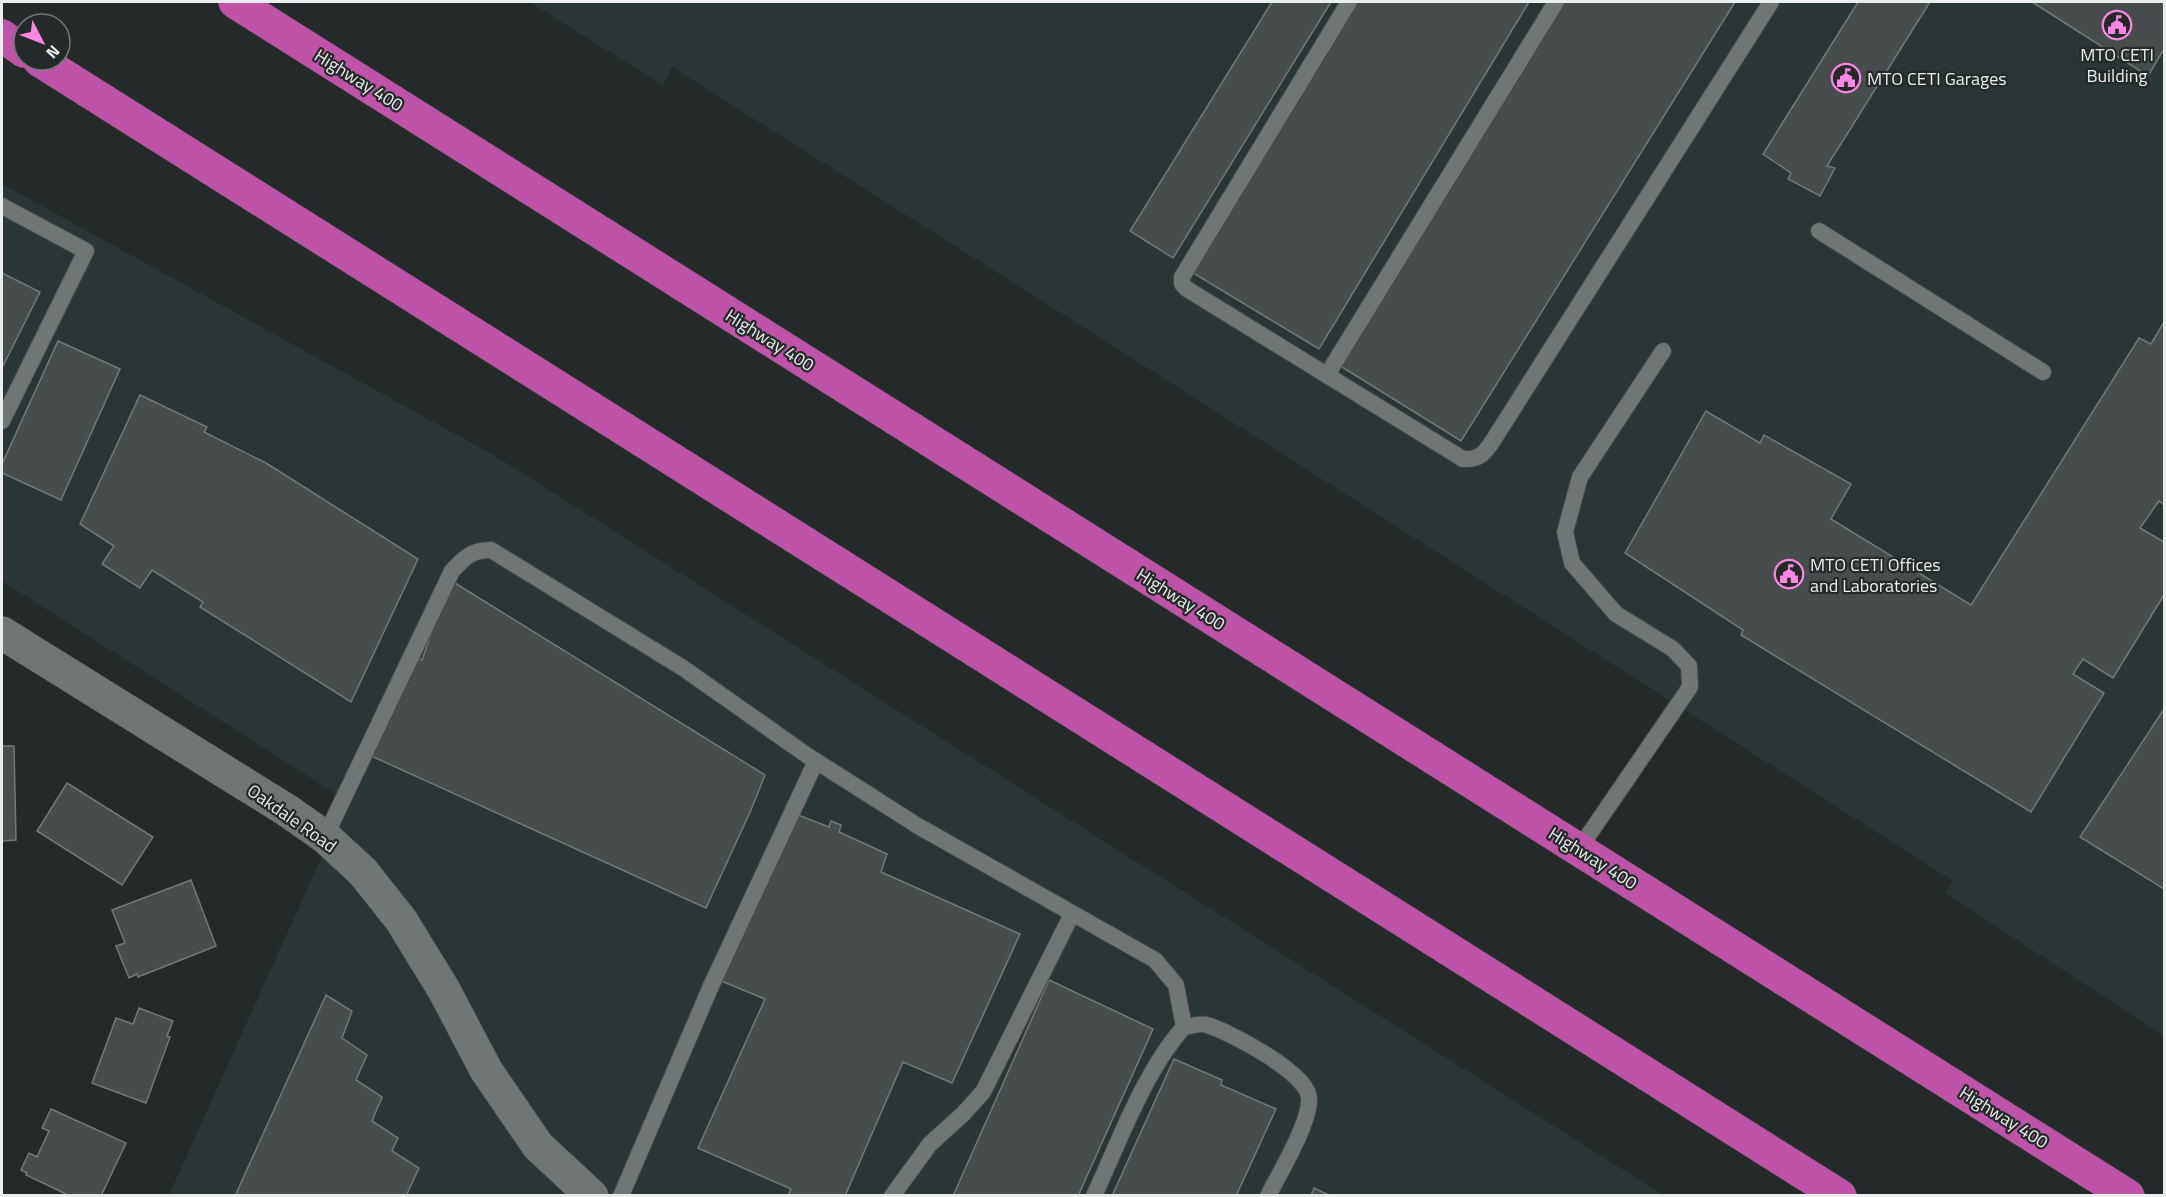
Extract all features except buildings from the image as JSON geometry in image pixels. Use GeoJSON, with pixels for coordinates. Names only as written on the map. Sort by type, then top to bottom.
{"type":"FeatureCollection","features":[{"type":"Feature","properties":{"kind":"highway","name":"Highway 400"},"geometry":{"type":"LineString","coordinates":[[235,2],[2128,1196]]}},
{"type":"Feature","properties":{"kind":"highway"},"geometry":{"type":"LineString","coordinates":[[58,72],[1840,1196]]}},
{"type":"Feature","properties":{"kind":"street","name":"Oakdale Road"},"geometry":{"type":"LineString","coordinates":[[2,633],[288,811],[325,837],[363,872],[401,920],[444,990],[486,1070],[538,1146],[592,1196]]}},
{"type":"Feature","properties":{"kind":"lane"},"geometry":{"type":"LineString","coordinates":[[1349,2],[1182,277],[1182,284],[1463,459],[1474,460],[1484,454],[1771,2]]}},
{"type":"Feature","properties":{"kind":"lane"},"geometry":{"type":"LineString","coordinates":[[1327,375],[1556,2]]}},
{"type":"Feature","properties":{"kind":"lane"},"geometry":{"type":"LineString","coordinates":[[2,206],[86,251],[2,421]]}},
{"type":"Feature","properties":{"kind":"lane"},"geometry":{"type":"LineString","coordinates":[[1819,231],[2043,372]]}},
{"type":"Feature","properties":{"kind":"lane"},"geometry":{"type":"LineString","coordinates":[[1578,849],[1690,687],[1689,666],[1674,649],[1616,614],[1572,563],[1565,532],[1580,477],[1663,351]]}},
{"type":"Feature","properties":{"kind":"lane"},"geometry":{"type":"LineString","coordinates":[[325,837],[448,579],[467,554],[480,550],[491,550],[602,616],[683,668],[816,761],[918,826],[1155,960],[1176,985],[1184,1027]]}},
{"type":"Feature","properties":{"kind":"lane"},"geometry":{"type":"LineString","coordinates":[[621,1196],[711,986],[816,761]]}},
{"type":"Feature","properties":{"kind":"lane"},"geometry":{"type":"LineString","coordinates":[[892,1196],[930,1144],[983,1092],[1072,914]]}},
{"type":"Feature","properties":{"kind":"lane"},"geometry":{"type":"LineString","coordinates":[[1094,1196],[1167,1046],[1184,1027],[1205,1024],[1257,1049],[1302,1081],[1310,1098],[1305,1122],[1268,1196]]}},
{"type":"Feature","properties":{"kind":"shaded area"},"geometry":{"type":"Polygon","coordinates":[[[529,2],[2164,2],[2164,1036],[1945,893],[1953,881],[1047,304],[672,67],[663,85],[529,2]]]}},
{"type":"Feature","properties":{"kind":"shaded area"},"geometry":{"type":"Polygon","coordinates":[[[2,184],[497,457],[1663,1195],[169,1195],[347,801],[2,581],[2,184]]]}},
{"type":"Feature","properties":{"kind":"place","name":"MTO CETI Building"},"geometry":{"type":"Point","coordinates":[2117,25]}},
{"type":"Feature","properties":{"kind":"place","name":"MTO CETI Garages"},"geometry":{"type":"Point","coordinates":[1846,78]}},
{"type":"Feature","properties":{"kind":"place","name":"MTO CETI Offices and Laboratories"},"geometry":{"type":"Point","coordinates":[1789,574]}}]}
